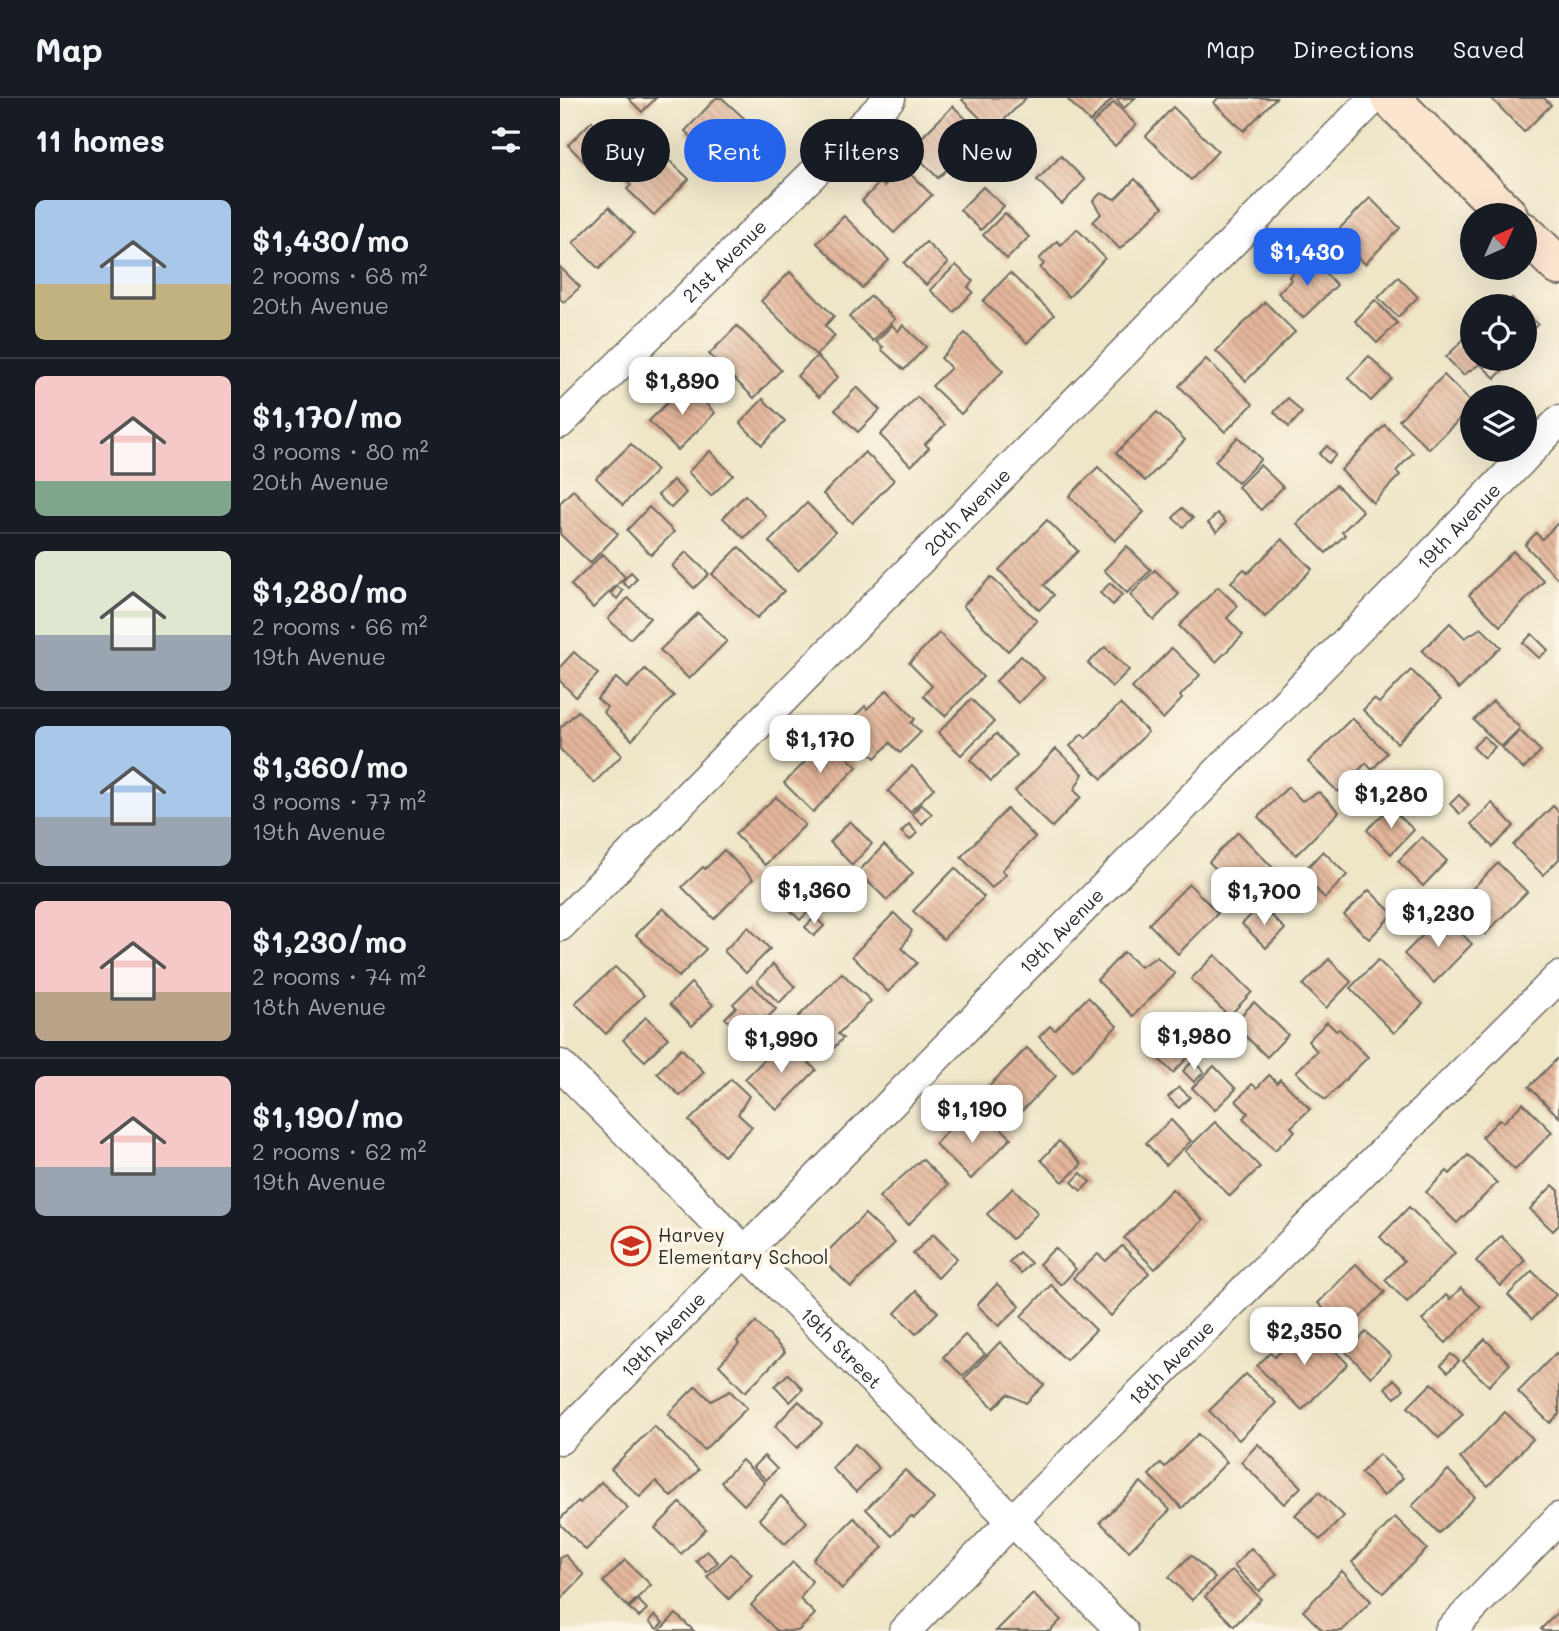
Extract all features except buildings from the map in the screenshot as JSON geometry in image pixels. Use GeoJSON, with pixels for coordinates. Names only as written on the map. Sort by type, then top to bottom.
{"type":"FeatureCollection","features":[{"type":"Feature","properties":{"kind":"street","name":"21st Avenue"},"geometry":{"type":"LineString","coordinates":[[560,423],[890,98]]}},
{"type":"Feature","properties":{"kind":"street","name":"20th Avenue"},"geometry":{"type":"LineString","coordinates":[[560,926],[1374,98]]}},
{"type":"Feature","properties":{"kind":"street"},"geometry":{"type":"LineString","coordinates":[[1390,98],[1496,203]]}},
{"type":"Feature","properties":{"kind":"street"},"geometry":{"type":"LineString","coordinates":[[1537,245],[1559,266]]}},
{"type":"Feature","properties":{"kind":"street","name":"19th Avenue"},"geometry":{"type":"LineString","coordinates":[[560,1439],[1398,590],[1559,421]]}},
{"type":"Feature","properties":{"kind":"street","name":"18th Avenue"},"geometry":{"type":"LineString","coordinates":[[905,1631],[1559,976]]}},
{"type":"Feature","properties":{"kind":"street","name":"19th Street"},"geometry":{"type":"LineString","coordinates":[[560,1065],[1122,1631]]}},
{"type":"Feature","properties":{"kind":"street"},"geometry":{"type":"LineString","coordinates":[[1450,1631],[1559,1518]]}},
{"type":"Feature","properties":{"kind":"place","name":"Harvey Elementary School"},"geometry":{"type":"Point","coordinates":[631,1246]}}]}
